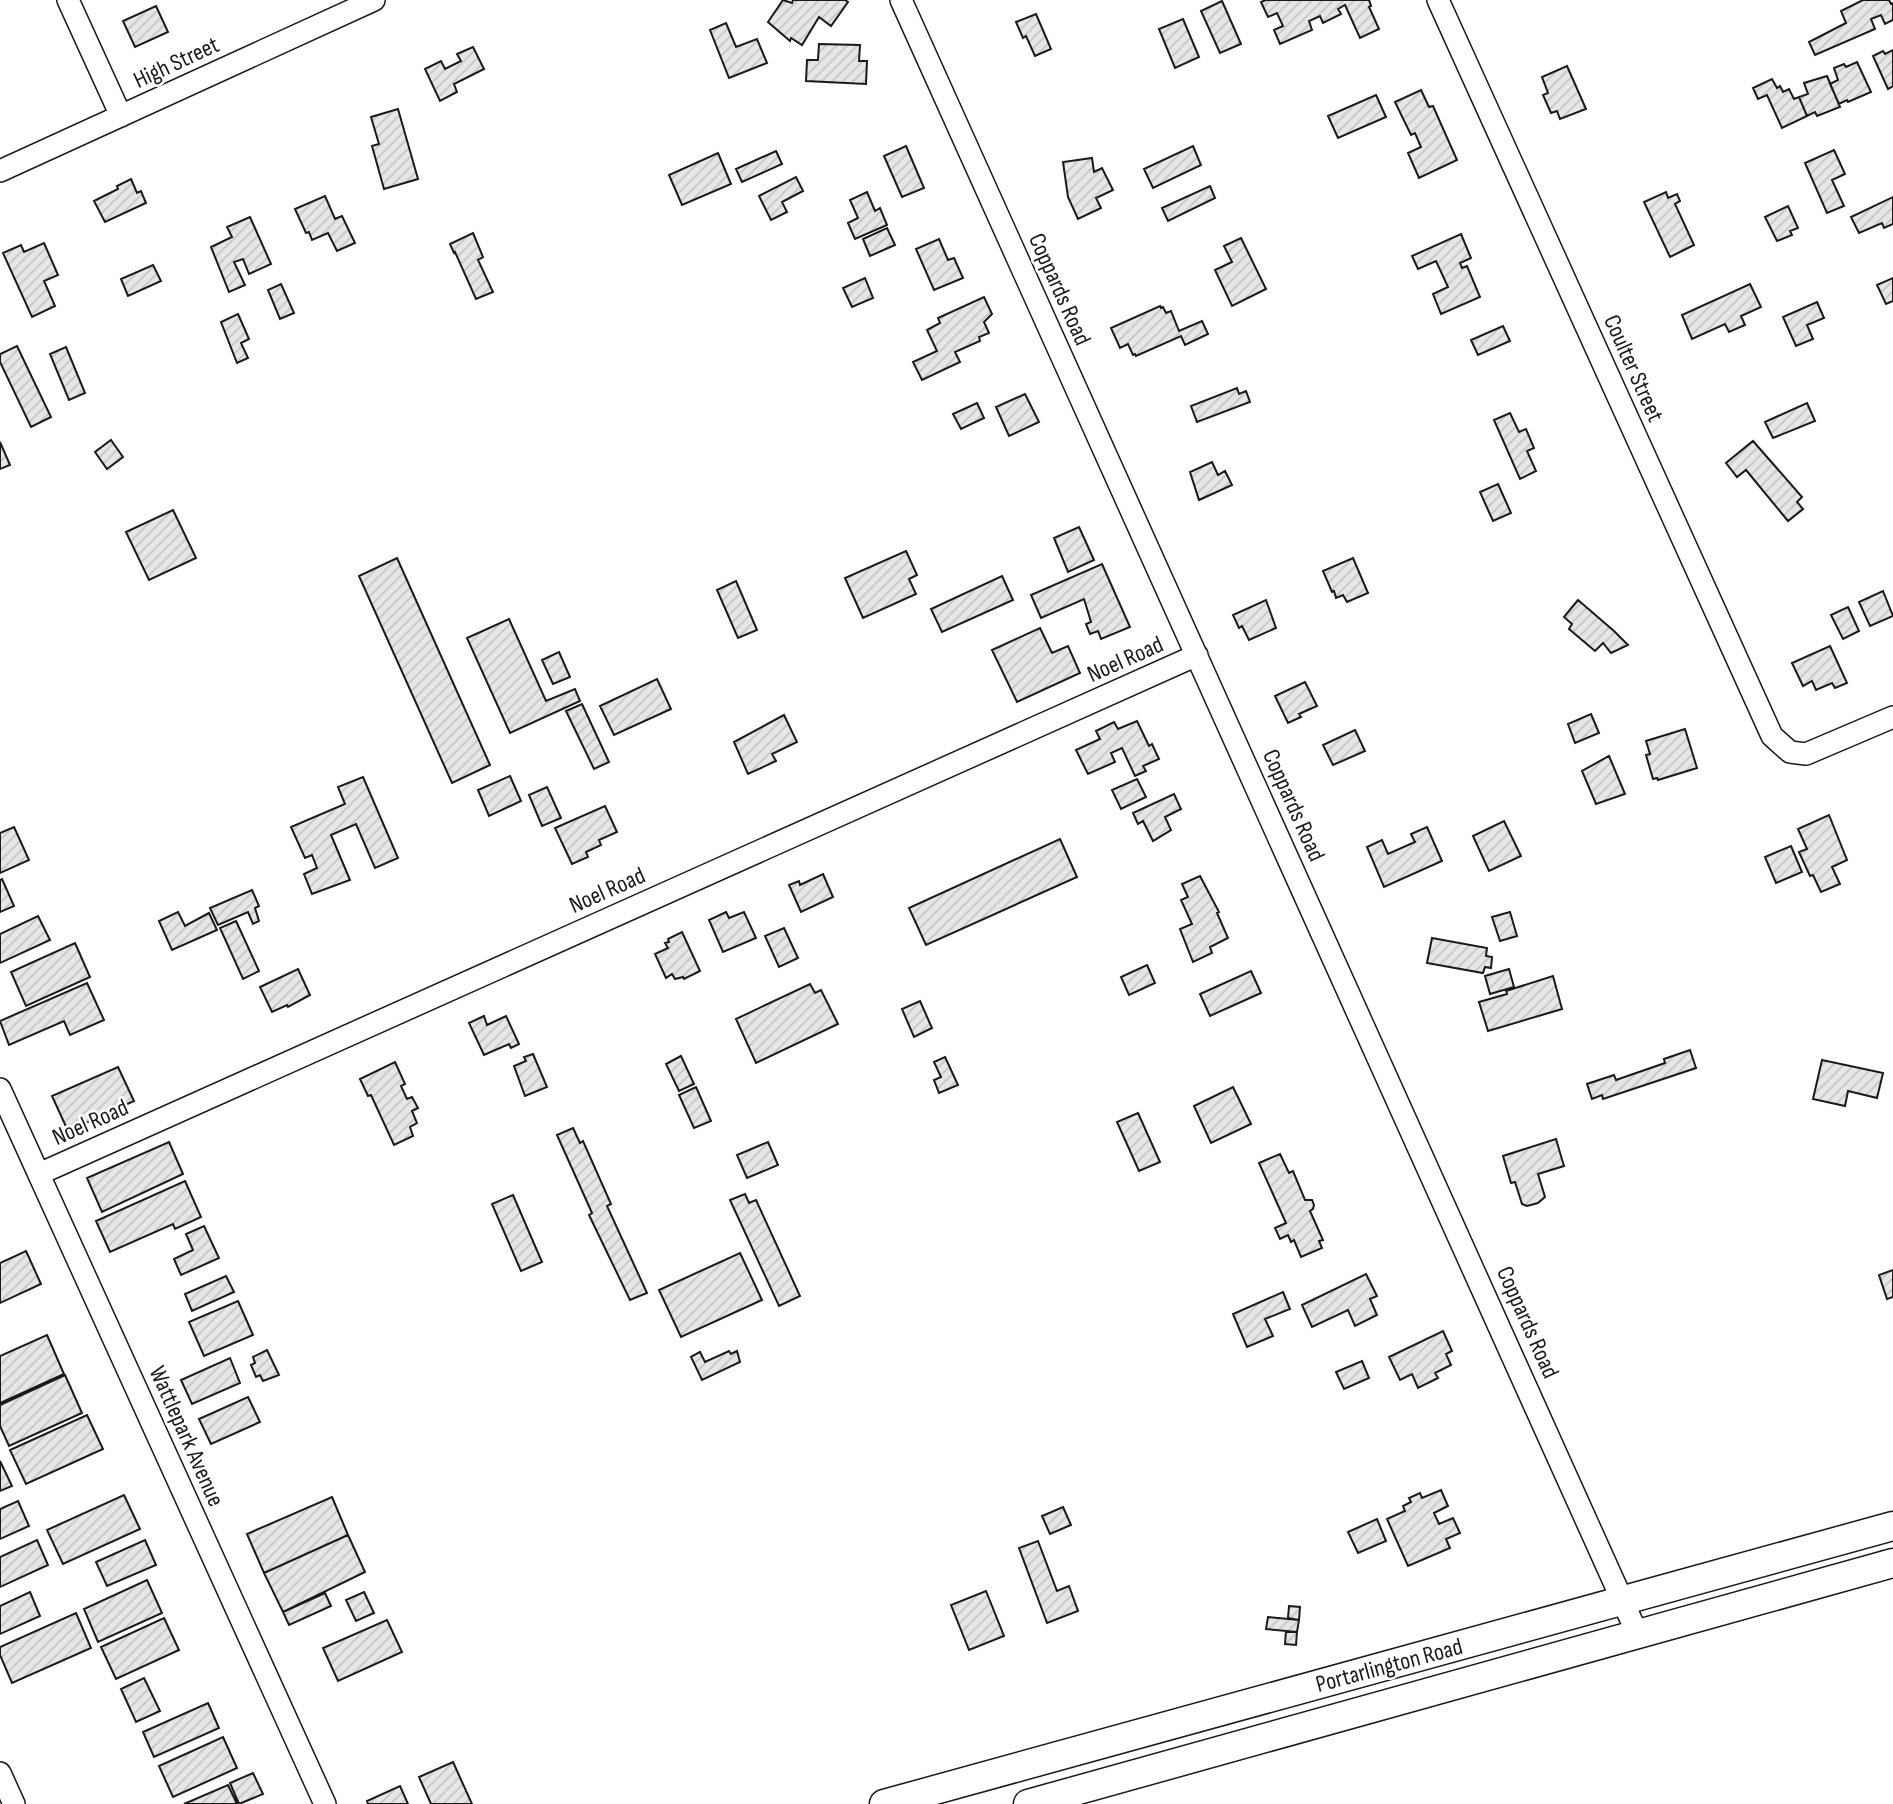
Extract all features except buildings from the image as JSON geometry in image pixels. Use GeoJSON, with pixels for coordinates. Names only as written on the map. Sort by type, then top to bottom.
{"type":"FeatureCollection","features":[{"type":"Feature","properties":{"kind":"main road","name":"Portarlington Road"},"geometry":{"type":"LineString","coordinates":[[884,1804],[1893,1526]]}},
{"type":"Feature","properties":{"kind":"main road","name":"Portarlington Road"},"geometry":{"type":"LineString","coordinates":[[1028,1804],[1893,1563]]}},
{"type":"Feature","properties":{"kind":"street"},"geometry":{"type":"LineString","coordinates":[[68,0],[121,116]]}},
{"type":"Feature","properties":{"kind":"street","name":"High Street"},"geometry":{"type":"LineString","coordinates":[[0,171],[374,0]]}},
{"type":"Feature","properties":{"kind":"street","name":"Coppards Road"},"geometry":{"type":"LineString","coordinates":[[901,0],[1637,1633]]}},
{"type":"Feature","properties":{"kind":"street","name":"Coulter Street"},"geometry":{"type":"LineString","coordinates":[[1438,0],[1769,731],[1779,744],[1800,755],[1813,753],[1893,717]]}},
{"type":"Feature","properties":{"kind":"street","name":"Noel Road"},"geometry":{"type":"LineString","coordinates":[[39,1174],[1197,655]]}},
{"type":"Feature","properties":{"kind":"street","name":"Wattlepark Avenue"},"geometry":{"type":"LineString","coordinates":[[0,1089],[325,1804]]}},
{"type":"Feature","properties":{"kind":"street"},"geometry":{"type":"LineString","coordinates":[[0,1773],[14,1804]]}}]}
